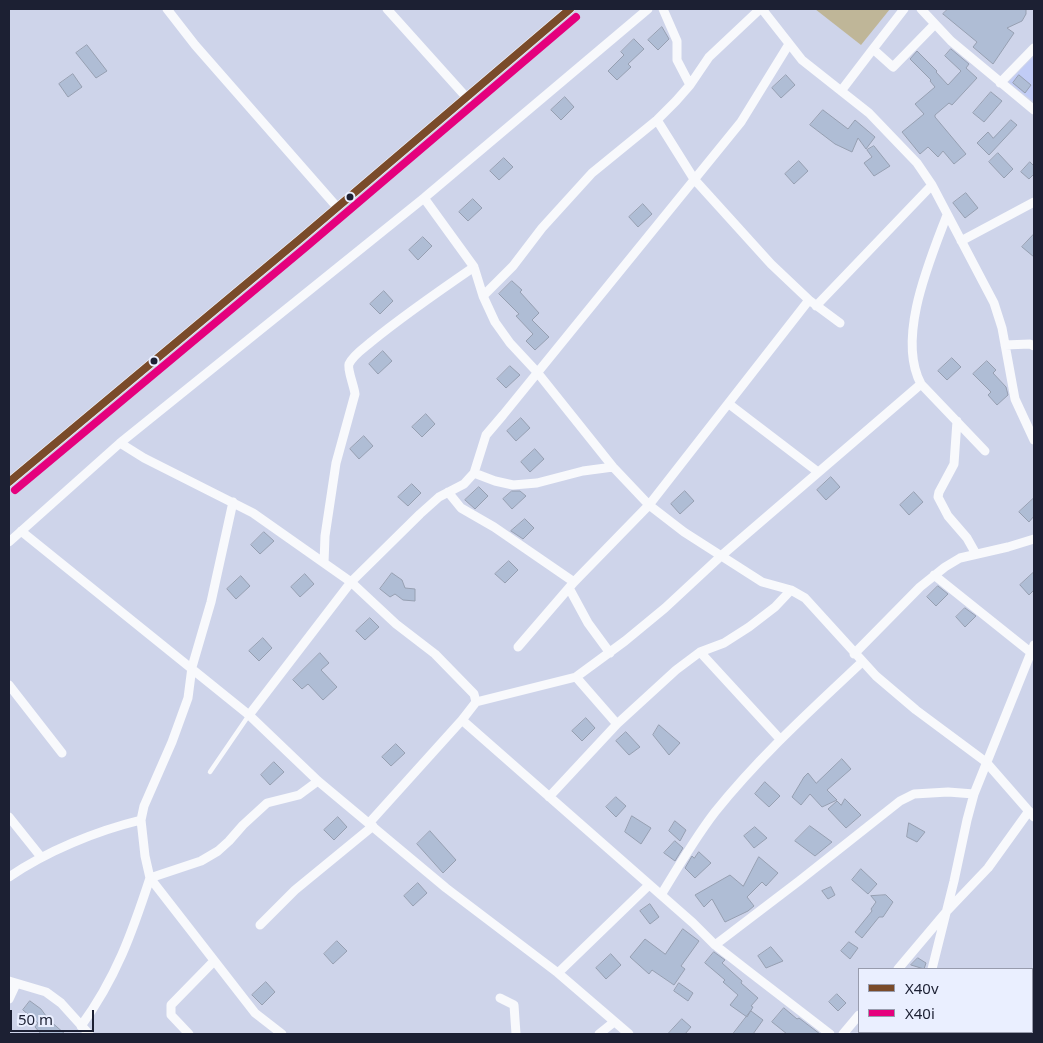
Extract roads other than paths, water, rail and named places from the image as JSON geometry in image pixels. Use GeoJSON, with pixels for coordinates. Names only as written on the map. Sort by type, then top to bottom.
{"type":"FeatureCollection","features":[{"type":"Feature","properties":{"kind":"street"},"geometry":{"type":"LineString","coordinates":[[167,9],[195,45],[337,207]]}},
{"type":"Feature","properties":{"kind":"street"},"geometry":{"type":"LineString","coordinates":[[387,9],[466,98]]}},
{"type":"Feature","properties":{"kind":"street"},"geometry":{"type":"LineString","coordinates":[[9,482],[570,9]]}},
{"type":"Feature","properties":{"kind":"street"},"geometry":{"type":"LineString","coordinates":[[9,542],[120,443],[424,198],[648,9]]}},
{"type":"Feature","properties":{"kind":"street"},"geometry":{"type":"LineString","coordinates":[[663,9],[677,41],[677,60],[690,85]]}},
{"type":"Feature","properties":{"kind":"street"},"geometry":{"type":"LineString","coordinates":[[483,296],[514,266],[542,228],[592,173],[656,120],[690,85],[709,58],[761,9],[802,60],[869,113],[893,136],[916,162],[932,185],[994,302],[1002,328],[1015,399],[1034,440]]}},
{"type":"Feature","properties":{"kind":"street"},"geometry":{"type":"LineString","coordinates":[[841,91],[904,9]]}},
{"type":"Feature","properties":{"kind":"street"},"geometry":{"type":"LineString","coordinates":[[921,9],[951,41],[1034,110]]}},
{"type":"Feature","properties":{"kind":"street"},"geometry":{"type":"LineString","coordinates":[[874,49],[893,67],[934,25]]}},
{"type":"Feature","properties":{"kind":"street"},"geometry":{"type":"LineString","coordinates":[[249,715],[351,582],[420,514],[448,492],[464,484],[474,473],[486,435],[741,122],[789,44]]}},
{"type":"Feature","properties":{"kind":"street"},"geometry":{"type":"LineString","coordinates":[[1000,82],[1034,48]]}},
{"type":"Feature","properties":{"kind":"street"},"geometry":{"type":"LineString","coordinates":[[656,120],[694,179],[771,264],[813,303],[840,323]]}},
{"type":"Feature","properties":{"kind":"street"},"geometry":{"type":"LineString","coordinates":[[518,647],[572,585],[649,505],[813,303],[932,185]]}},
{"type":"Feature","properties":{"kind":"street"},"geometry":{"type":"LineString","coordinates":[[424,198],[474,267],[483,296],[495,322],[505,336],[538,372],[613,467],[649,505],[684,532],[762,582],[791,590],[805,598],[862,662],[916,710],[986,762],[1032,814],[988,868],[947,911],[899,968]]}},
{"type":"Feature","properties":{"kind":"street"},"geometry":{"type":"LineString","coordinates":[[962,241],[1034,202]]}},
{"type":"Feature","properties":{"kind":"street"},"geometry":{"type":"LineString","coordinates":[[947,216],[930,261],[913,317],[912,353],[920,384],[985,451]]}},
{"type":"Feature","properties":{"kind":"street"},"geometry":{"type":"LineString","coordinates":[[324,563],[325,536],[336,464],[356,394],[354,382],[349,372],[349,364],[401,317],[474,267]]}},
{"type":"Feature","properties":{"kind":"street"},"geometry":{"type":"LineString","coordinates":[[1005,345],[1030,344],[1034,346]]}},
{"type":"Feature","properties":{"kind":"street"},"geometry":{"type":"LineString","coordinates":[[260,925],[295,890],[371,824],[476,702],[576,677],[610,653],[665,608],[721,556],[920,384]]}},
{"type":"Feature","properties":{"kind":"street"},"geometry":{"type":"LineString","coordinates":[[730,404],[818,472]]}},
{"type":"Feature","properties":{"kind":"street"},"geometry":{"type":"LineString","coordinates":[[957,422],[954,464],[938,497],[948,516],[967,538],[976,554]]}},
{"type":"Feature","properties":{"kind":"street"},"geometry":{"type":"LineString","coordinates":[[120,443],[144,458],[253,513],[351,582],[396,624],[435,654],[474,694],[476,702]]}},
{"type":"Feature","properties":{"kind":"street"},"geometry":{"type":"LineString","coordinates":[[474,473],[513,485],[537,483],[613,467]]}},
{"type":"Feature","properties":{"kind":"street"},"geometry":{"type":"LineString","coordinates":[[448,492],[461,508],[494,526],[572,585],[588,623],[610,653]]}},
{"type":"Feature","properties":{"kind":"street"},"geometry":{"type":"LineString","coordinates":[[233,502],[211,602],[192,667],[188,698],[172,742],[144,806],[141,820],[145,856],[150,878],[255,1012],[282,1034]]}},
{"type":"Feature","properties":{"kind":"street"},"geometry":{"type":"LineString","coordinates":[[21,531],[139,627],[192,667],[249,715],[318,781],[446,888],[558,973],[629,1034]]}},
{"type":"Feature","properties":{"kind":"street"},"geometry":{"type":"LineString","coordinates":[[854,654],[934,574],[960,558],[1034,539]]}},
{"type":"Feature","properties":{"kind":"street"},"geometry":{"type":"LineString","coordinates":[[932,968],[974,794],[1033,651],[934,574]]}},
{"type":"Feature","properties":{"kind":"street"},"geometry":{"type":"LineString","coordinates":[[549,797],[617,724],[676,670],[700,652],[724,643],[749,627],[775,607],[791,590]]}},
{"type":"Feature","properties":{"kind":"street"},"geometry":{"type":"LineString","coordinates":[[700,652],[780,739]]}},
{"type":"Feature","properties":{"kind":"street"},"geometry":{"type":"LineString","coordinates":[[661,895],[715,813],[780,739],[862,662]]}},
{"type":"Feature","properties":{"kind":"street"},"geometry":{"type":"LineString","coordinates":[[576,677],[617,724]]}},
{"type":"Feature","properties":{"kind":"street"},"geometry":{"type":"LineString","coordinates":[[9,685],[62,753]]}},
{"type":"Feature","properties":{"kind":"street"},"geometry":{"type":"LineString","coordinates":[[462,720],[715,945],[830,1034]]}},
{"type":"Feature","properties":{"kind":"street"},"geometry":{"type":"LineString","coordinates":[[150,878],[201,861],[218,851],[267,803],[299,795],[318,781]]}},
{"type":"Feature","properties":{"kind":"street"},"geometry":{"type":"LineString","coordinates":[[715,945],[799,882],[900,801],[914,794],[948,792],[974,794]]}},
{"type":"Feature","properties":{"kind":"street"},"geometry":{"type":"LineString","coordinates":[[9,817],[41,858]]}},
{"type":"Feature","properties":{"kind":"street"},"geometry":{"type":"LineString","coordinates":[[9,877],[41,858],[116,826],[141,820]]}},
{"type":"Feature","properties":{"kind":"street"},"geometry":{"type":"LineString","coordinates":[[82,1026],[100,1001],[116,970],[134,926],[150,878]]}},
{"type":"Feature","properties":{"kind":"street"},"geometry":{"type":"LineString","coordinates":[[558,973],[649,885]]}},
{"type":"Feature","properties":{"kind":"street"},"geometry":{"type":"LineString","coordinates":[[189,1034],[171,1015],[170,1005],[214,961]]}},
{"type":"Feature","properties":{"kind":"street"},"geometry":{"type":"LineString","coordinates":[[9,999],[12,982],[46,992],[61,1003],[89,1034]]}},
{"type":"Feature","properties":{"kind":"street"},"geometry":{"type":"LineString","coordinates":[[500,998],[514,1005],[516,1034]]}},
{"type":"Feature","properties":{"kind":"street"},"geometry":{"type":"LineString","coordinates":[[843,1034],[858,1016]]}},
{"type":"Feature","properties":{"kind":"street"},"geometry":{"type":"LineString","coordinates":[[599,1034],[614,1022]]}},
{"type":"Feature","properties":{"kind":"lane"},"geometry":{"type":"LineString","coordinates":[[210,772],[249,715]]}}]}
